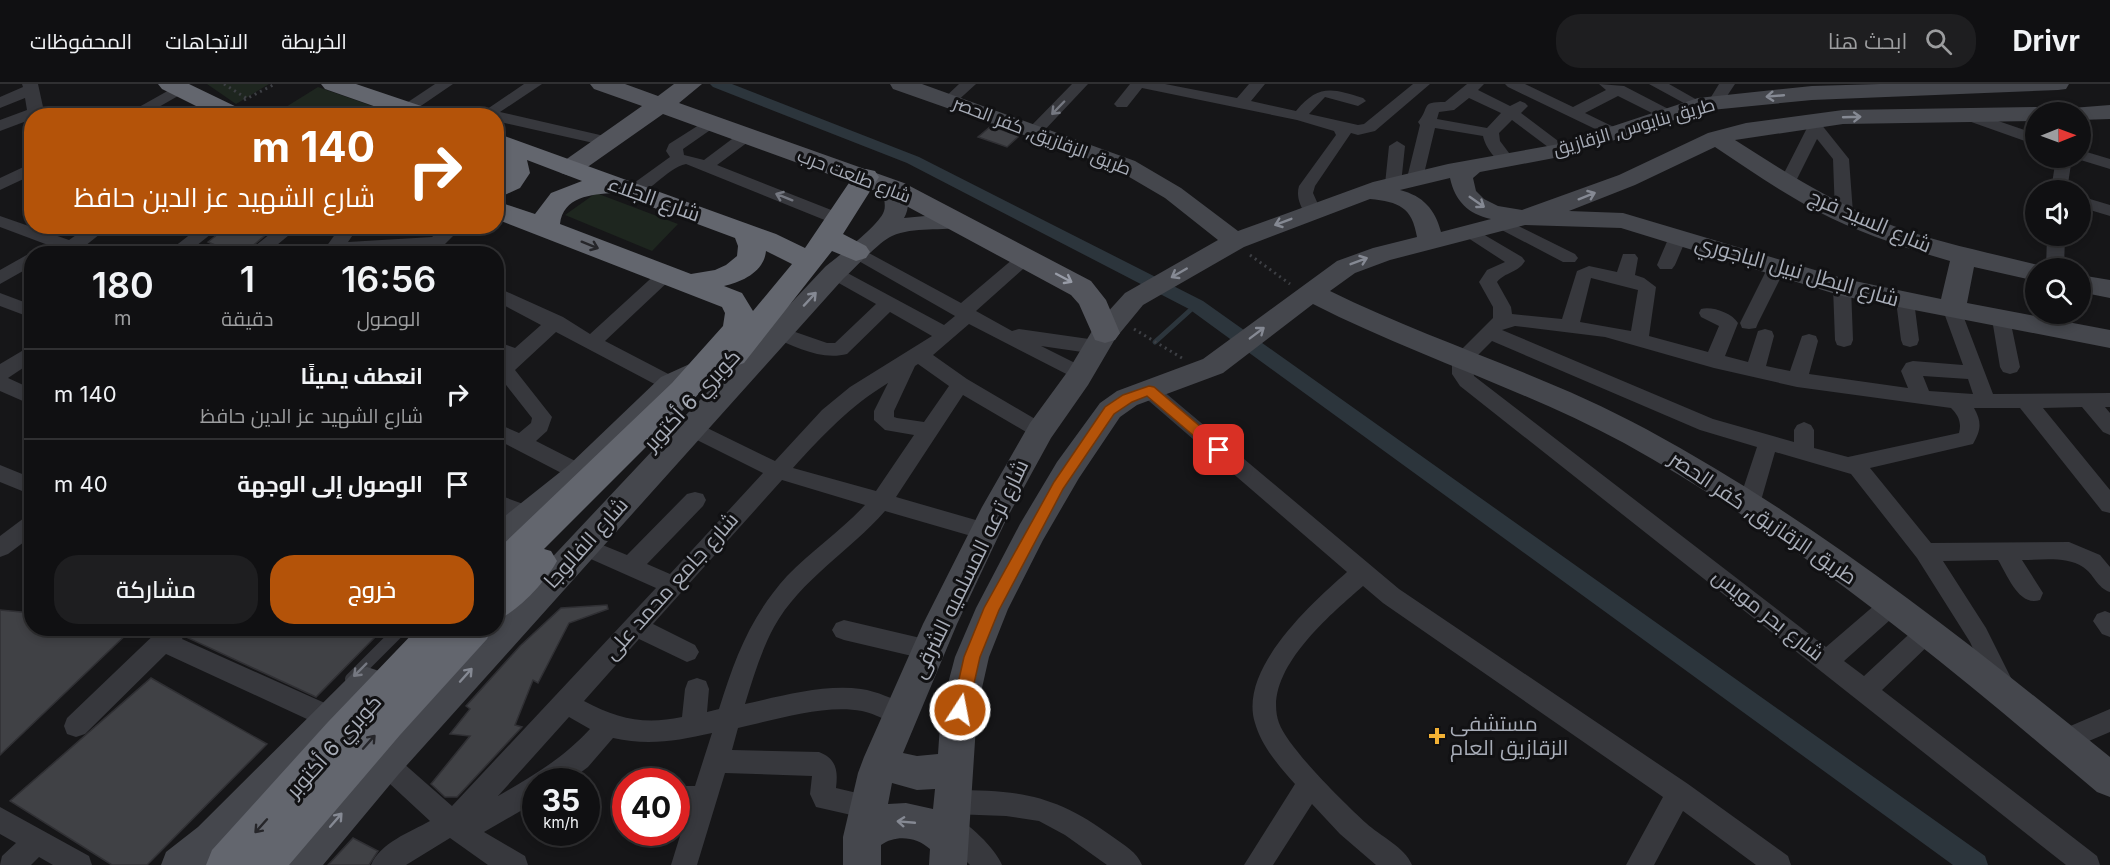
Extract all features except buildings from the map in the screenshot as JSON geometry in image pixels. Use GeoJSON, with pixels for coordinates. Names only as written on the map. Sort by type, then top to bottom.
{"type":"FeatureCollection","features":[{"type":"Feature","properties":{"kind":"highway"},"geometry":{"type":"LineString","coordinates":[[337,84],[406,108]]}},
{"type":"Feature","properties":{"kind":"highway"},"geometry":{"type":"LineString","coordinates":[[175,86],[236,108]]}},
{"type":"Feature","properties":{"kind":"highway"},"geometry":{"type":"LineString","coordinates":[[504,143],[517,172],[511,182],[504,186]]}},
{"type":"Feature","properties":{"kind":"highway","name":"شارع الجلاء"},"geometry":{"type":"LineString","coordinates":[[504,143],[747,233],[833,262]]}},
{"type":"Feature","properties":{"kind":"highway","name":"كوبري 6 أكتوبر"},"geometry":{"type":"LineString","coordinates":[[504,597],[728,363],[833,262],[833,228],[866,177]]}},
{"type":"Feature","properties":{"kind":"highway"},"geometry":{"type":"LineString","coordinates":[[546,226],[550,208],[570,193],[599,185],[623,188]]}},
{"type":"Feature","properties":{"kind":"highway"},"geometry":{"type":"LineString","coordinates":[[504,212],[546,226],[732,300],[740,314],[736,329],[705,367],[664,432]]}},
{"type":"Feature","properties":{"kind":"highway"},"geometry":{"type":"LineString","coordinates":[[676,279],[704,283],[721,280],[736,273],[747,263],[753,253],[753,242],[747,233]]}},
{"type":"Feature","properties":{"kind":"highway","name":"كوبري 6 أكتوبر"},"geometry":{"type":"LineString","coordinates":[[504,567],[664,432]]}},
{"type":"Feature","properties":{"kind":"highway","name":"كوبري 6 أكتوبر"},"geometry":{"type":"LineString","coordinates":[[227,865],[342,735],[435,636]]}},
{"type":"Feature","properties":{"kind":"highway","name":"كوبري 6 أكتوبر"},"geometry":{"type":"LineString","coordinates":[[261,865],[386,723],[467,636]]}},
{"type":"Feature","properties":{"kind":"main road","name":"شارع طلعت حرب"},"geometry":{"type":"LineString","coordinates":[[602,84],[659,91],[710,123],[895,189],[1074,283],[1088,294],[1106,334]]}},
{"type":"Feature","properties":{"kind":"main road","name":"طريق بنايوس, الزقازيق"},"geometry":{"type":"LineString","coordinates":[[1106,334],[1230,244],[1312,211],[1404,181],[1562,150],[1616,135],[1670,116],[1714,97],[1908,87],[2058,84]]}},
{"type":"Feature","properties":{"kind":"main road","name":"طريق الزقازيق, كفر الحصر"},"geometry":{"type":"LineString","coordinates":[[909,85],[1101,155],[1151,179],[1173,193],[1230,244]]}},
{"type":"Feature","properties":{"kind":"main road"},"geometry":{"type":"LineString","coordinates":[[1908,87],[1921,115]]}},
{"type":"Feature","properties":{"kind":"main road"},"geometry":{"type":"LineString","coordinates":[[570,168],[607,141],[659,91]]}},
{"type":"Feature","properties":{"kind":"main road"},"geometry":{"type":"LineString","coordinates":[[2091,113],[2110,112]]}},
{"type":"Feature","properties":{"kind":"main road","name":"طريق بنايوس, الزقازيق"},"geometry":{"type":"LineString","coordinates":[[949,832],[960,710],[964,683],[975,648],[992,608],[1030,533],[1068,470],[1101,420],[1110,410],[1127,398],[1208,369],[1305,296],[1346,267],[1363,259],[1512,222],[1627,180],[1716,138],[1746,130],[1812,124],[1843,117],[2025,114]]}},
{"type":"Feature","properties":{"kind":"main road","name":"شارع السيد فرج"},"geometry":{"type":"LineString","coordinates":[[1716,138],[1787,183],[1844,213],[1894,234],[1964,257],[2025,271]]}},
{"type":"Feature","properties":{"kind":"main road"},"geometry":{"type":"LineString","coordinates":[[1472,166],[1461,176],[1461,187],[1469,197],[1483,207],[1512,222]]}},
{"type":"Feature","properties":{"kind":"main road","name":"شارع الفالوجا"},"geometry":{"type":"LineString","coordinates":[[504,632],[582,546],[664,432],[778,332],[833,262],[883,230],[896,212],[895,189]]}},
{"type":"Feature","properties":{"kind":"main road"},"geometry":{"type":"LineString","coordinates":[[1367,192],[1394,195],[1410,201],[1421,210],[1427,219],[1430,242]]}},
{"type":"Feature","properties":{"kind":"main road","name":"شارع البطل نبيل الباجوري"},"geometry":{"type":"LineString","coordinates":[[1512,222],[1603,218],[1678,237],[1842,288],[1905,302],[2110,339]]}},
{"type":"Feature","properties":{"kind":"main road","name":"شارع الفالوجا"},"geometry":{"type":"LineString","coordinates":[[883,230],[927,222],[957,221]]}},
{"type":"Feature","properties":{"kind":"main road"},"geometry":{"type":"LineString","coordinates":[[1952,310],[1964,257]]}},
{"type":"Feature","properties":{"kind":"main road"},"geometry":{"type":"LineString","coordinates":[[2091,285],[2110,289]]}},
{"type":"Feature","properties":{"kind":"main road","name":"طريق الزقازيق, كفر الحصر"},"geometry":{"type":"LineString","coordinates":[[1305,296],[1520,381],[1614,426],[1691,468],[1749,504],[1892,605],[2110,780]]}},
{"type":"Feature","properties":{"kind":"main road","name":"شارع ترعه المسلميه الشرقى"},"geometry":{"type":"LineString","coordinates":[[864,836],[882,757],[985,531],[1041,431],[1106,334]]}},
{"type":"Feature","properties":{"kind":"main road"},"geometry":{"type":"LineString","coordinates":[[504,536],[580,473],[671,384],[705,367]]}},
{"type":"Feature","properties":{"kind":"main road"},"geometry":{"type":"LineString","coordinates":[[185,855],[211,840],[412,636]]}},
{"type":"Feature","properties":{"kind":"main road","name":"شارع الفالوجا"},"geometry":{"type":"LineString","coordinates":[[298,865],[385,763],[500,636]]}},
{"type":"Feature","properties":{"kind":"main road"},"geometry":{"type":"LineString","coordinates":[[864,836],[877,825],[893,821],[914,822],[949,832],[936,773],[916,773],[897,769],[882,757]]}},
{"type":"Feature","properties":{"kind":"street"},"geometry":{"type":"LineString","coordinates":[[421,108],[445,84]]}},
{"type":"Feature","properties":{"kind":"street"},"geometry":{"type":"LineString","coordinates":[[499,108],[534,84]]}},
{"type":"Feature","properties":{"kind":"street"},"geometry":{"type":"LineString","coordinates":[[949,101],[968,84]]}},
{"type":"Feature","properties":{"kind":"street"},"geometry":{"type":"LineString","coordinates":[[1035,131],[1080,84]]}},
{"type":"Feature","properties":{"kind":"street"},"geometry":{"type":"LineString","coordinates":[[1122,104],[1138,84]]}},
{"type":"Feature","properties":{"kind":"street"},"geometry":{"type":"LineString","coordinates":[[1143,84],[1199,89],[1241,103],[1358,130],[1369,128],[1422,84]]}},
{"type":"Feature","properties":{"kind":"street"},"geometry":{"type":"LineString","coordinates":[[1241,103],[1257,84]]}},
{"type":"Feature","properties":{"kind":"street"},"geometry":{"type":"LineString","coordinates":[[1513,84],[1541,89],[1572,112],[1616,135]]}},
{"type":"Feature","properties":{"kind":"street"},"geometry":{"type":"LineString","coordinates":[[1657,84],[1714,97]]}},
{"type":"Feature","properties":{"kind":"street"},"geometry":{"type":"LineString","coordinates":[[142,108],[175,86]]}},
{"type":"Feature","properties":{"kind":"street"},"geometry":{"type":"LineString","coordinates":[[0,103],[30,87],[35,108]]}},
{"type":"Feature","properties":{"kind":"street"},"geometry":{"type":"LineString","coordinates":[[1534,128],[1572,112],[1613,87],[1670,116]]}},
{"type":"Feature","properties":{"kind":"street"},"geometry":{"type":"LineString","coordinates":[[1300,116],[1319,88],[1358,101]]}},
{"type":"Feature","properties":{"kind":"street"},"geometry":{"type":"LineString","coordinates":[[1404,181],[1432,107],[1449,107],[1472,88],[1512,112],[1562,150]]}},
{"type":"Feature","properties":{"kind":"street"},"geometry":{"type":"LineString","coordinates":[[1507,161],[1494,147],[1491,133],[1496,125],[1541,89]]}},
{"type":"Feature","properties":{"kind":"street"},"geometry":{"type":"LineString","coordinates":[[1966,115],[2025,136]]}},
{"type":"Feature","properties":{"kind":"street"},"geometry":{"type":"LineString","coordinates":[[0,126],[24,118]]}},
{"type":"Feature","properties":{"kind":"street"},"geometry":{"type":"LineString","coordinates":[[504,118],[607,141]]}},
{"type":"Feature","properties":{"kind":"street"},"geometry":{"type":"LineString","coordinates":[[1426,122],[1491,133]]}},
{"type":"Feature","properties":{"kind":"street"},"geometry":{"type":"LineString","coordinates":[[679,159],[674,151],[675,147],[710,123]]}},
{"type":"Feature","properties":{"kind":"street"},"geometry":{"type":"LineString","coordinates":[[1787,183],[1812,124],[1841,159],[1844,213]]}},
{"type":"Feature","properties":{"kind":"street"},"geometry":{"type":"LineString","coordinates":[[1312,211],[1305,193],[1307,186],[1344,135],[1337,126]]}},
{"type":"Feature","properties":{"kind":"street"},"geometry":{"type":"LineString","coordinates":[[706,166],[746,136]]}},
{"type":"Feature","properties":{"kind":"street"},"geometry":{"type":"LineString","coordinates":[[1397,146],[1404,181]]}},
{"type":"Feature","properties":{"kind":"street"},"geometry":{"type":"LineString","coordinates":[[2091,158],[2110,164]]}},
{"type":"Feature","properties":{"kind":"street"},"geometry":{"type":"LineString","coordinates":[[623,188],[671,162],[687,159],[833,228]]}},
{"type":"Feature","properties":{"kind":"street"},"geometry":{"type":"LineString","coordinates":[[1,183],[24,172]]}},
{"type":"Feature","properties":{"kind":"street"},"geometry":{"type":"LineString","coordinates":[[2091,205],[2110,211]]}},
{"type":"Feature","properties":{"kind":"street"},"geometry":{"type":"LineString","coordinates":[[0,221],[24,230]]}},
{"type":"Feature","properties":{"kind":"street"},"geometry":{"type":"LineString","coordinates":[[1512,222],[1569,258]]}},
{"type":"Feature","properties":{"kind":"street"},"geometry":{"type":"LineString","coordinates":[[1461,359],[1496,326],[1502,307],[1488,282],[1493,274],[1514,265],[1516,261],[1471,232]]}},
{"type":"Feature","properties":{"kind":"street"},"geometry":{"type":"LineString","coordinates":[[36,234],[69,246]]}},
{"type":"Feature","properties":{"kind":"street"},"geometry":{"type":"LineString","coordinates":[[59,246],[85,234]]}},
{"type":"Feature","properties":{"kind":"street"},"geometry":{"type":"LineString","coordinates":[[185,246],[202,234]]}},
{"type":"Feature","properties":{"kind":"street"},"geometry":{"type":"LineString","coordinates":[[265,246],[281,234]]}},
{"type":"Feature","properties":{"kind":"street"},"geometry":{"type":"LineString","coordinates":[[336,246],[345,234]]}},
{"type":"Feature","properties":{"kind":"street"},"geometry":{"type":"LineString","coordinates":[[432,246],[446,234]]}},
{"type":"Feature","properties":{"kind":"street"},"geometry":{"type":"LineString","coordinates":[[1666,265],[1678,237]]}},
{"type":"Feature","properties":{"kind":"street"},"geometry":{"type":"LineString","coordinates":[[390,246],[437,242]]}},
{"type":"Feature","properties":{"kind":"street","name":"شارع جامع محمد على"},"geometry":{"type":"LineString","coordinates":[[384,865],[394,856],[458,826],[483,794],[565,703],[776,470],[838,406],[913,359],[946,335],[1025,258]]}},
{"type":"Feature","properties":{"kind":"street"},"geometry":{"type":"LineString","coordinates":[[1624,279],[1629,258]]}},
{"type":"Feature","properties":{"kind":"street"},"geometry":{"type":"LineString","coordinates":[[833,262],[889,303],[946,335]]}},
{"type":"Feature","properties":{"kind":"street"},"geometry":{"type":"LineString","coordinates":[[833,262],[965,314],[1000,333],[1106,334]]}},
{"type":"Feature","properties":{"kind":"street"},"geometry":{"type":"LineString","coordinates":[[0,278],[24,263]]}},
{"type":"Feature","properties":{"kind":"street"},"geometry":{"type":"LineString","coordinates":[[1749,323],[1776,269]]}},
{"type":"Feature","properties":{"kind":"street"},"geometry":{"type":"LineString","coordinates":[[1570,325],[1584,273],[1589,272],[1644,284],[1648,291],[1640,339]]}},
{"type":"Feature","properties":{"kind":"street"},"geometry":{"type":"LineString","coordinates":[[592,342],[676,279]]}},
{"type":"Feature","properties":{"kind":"street"},"geometry":{"type":"LineString","coordinates":[[1842,288],[1844,340]]}},
{"type":"Feature","properties":{"kind":"street"},"geometry":{"type":"LineString","coordinates":[[504,297],[671,384]]}},
{"type":"Feature","properties":{"kind":"street"},"geometry":{"type":"LineString","coordinates":[[0,299],[24,309]]}},
{"type":"Feature","properties":{"kind":"street"},"geometry":{"type":"LineString","coordinates":[[1905,302],[1910,340]]}},
{"type":"Feature","properties":{"kind":"street"},"geometry":{"type":"LineString","coordinates":[[778,332],[821,348],[840,349],[889,303]]}},
{"type":"Feature","properties":{"kind":"street"},"geometry":{"type":"LineString","coordinates":[[1952,310],[1986,401]]}},
{"type":"Feature","properties":{"kind":"street"},"geometry":{"type":"LineString","coordinates":[[1708,313],[1729,323],[1714,361]]}},
{"type":"Feature","properties":{"kind":"street"},"geometry":{"type":"LineString","coordinates":[[2001,319],[2010,367]]}},
{"type":"Feature","properties":{"kind":"street"},"geometry":{"type":"LineString","coordinates":[[521,443],[540,426],[542,417],[506,367],[556,322]]}},
{"type":"Feature","properties":{"kind":"street"},"geometry":{"type":"LineString","coordinates":[[1496,326],[1570,325],[1640,339],[1714,361],[1797,380],[1922,398],[1957,401],[2110,400]]}},
{"type":"Feature","properties":{"kind":"street"},"geometry":{"type":"LineString","coordinates":[[1496,326],[1678,415],[1737,435],[1851,464],[1866,475],[1925,552],[1978,635],[2008,696]]}},
{"type":"Feature","properties":{"kind":"street"},"geometry":{"type":"LineString","coordinates":[[1000,333],[1106,334]]}},
{"type":"Feature","properties":{"kind":"street"},"geometry":{"type":"LineString","coordinates":[[1755,371],[1765,336]]}},
{"type":"Feature","properties":{"kind":"street"},"geometry":{"type":"LineString","coordinates":[[1797,380],[1809,341]]}},
{"type":"Feature","properties":{"kind":"street"},"geometry":{"type":"LineString","coordinates":[[0,374],[24,358]]}},
{"type":"Feature","properties":{"kind":"street"},"geometry":{"type":"LineString","coordinates":[[930,430],[892,425],[884,420],[884,411],[913,359],[1041,431]]}},
{"type":"Feature","properties":{"kind":"street","name":"شارع بحر مويس"},"geometry":{"type":"LineString","coordinates":[[1461,359],[1462,374],[1467,381],[2087,865]]}},
{"type":"Feature","properties":{"kind":"street"},"geometry":{"type":"LineString","coordinates":[[1922,398],[1911,371],[1913,368],[1976,373]]}},
{"type":"Feature","properties":{"kind":"street"},"geometry":{"type":"LineString","coordinates":[[0,383],[24,394]]}},
{"type":"Feature","properties":{"kind":"street"},"geometry":{"type":"LineString","coordinates":[[684,865],[746,662],[766,619],[796,582],[865,519],[882,500],[960,384]]}},
{"type":"Feature","properties":{"kind":"street"},"geometry":{"type":"LineString","coordinates":[[1149,390],[1362,573],[1422,618],[1679,793],[1749,855],[1778,865]]}},
{"type":"Feature","properties":{"kind":"street"},"geometry":{"type":"LineString","coordinates":[[2088,400],[2110,427]]}},
{"type":"Feature","properties":{"kind":"street"},"geometry":{"type":"LineString","coordinates":[[1851,464],[1966,440],[1972,432],[1971,421],[1957,401]]}},
{"type":"Feature","properties":{"kind":"street"},"geometry":{"type":"LineString","coordinates":[[2026,401],[2110,506]]}},
{"type":"Feature","properties":{"kind":"street"},"geometry":{"type":"LineString","coordinates":[[1804,430],[1804,452]]}},
{"type":"Feature","properties":{"kind":"street"},"geometry":{"type":"LineString","coordinates":[[664,432],[776,470],[985,531]]}},
{"type":"Feature","properties":{"kind":"street"},"geometry":{"type":"LineString","coordinates":[[504,434],[580,473]]}},
{"type":"Feature","properties":{"kind":"street"},"geometry":{"type":"LineString","coordinates":[[1749,504],[1768,442]]}},
{"type":"Feature","properties":{"kind":"street"},"geometry":{"type":"LineString","coordinates":[[0,473],[24,484]]}},
{"type":"Feature","properties":{"kind":"street"},"geometry":{"type":"LineString","coordinates":[[630,567],[695,500]]}},
{"type":"Feature","properties":{"kind":"street"},"geometry":{"type":"LineString","coordinates":[[504,505],[529,515]]}},
{"type":"Feature","properties":{"kind":"street"},"geometry":{"type":"LineString","coordinates":[[0,548],[24,530]]}},
{"type":"Feature","properties":{"kind":"street"},"geometry":{"type":"LineString","coordinates":[[582,546],[672,585]]}},
{"type":"Feature","properties":{"kind":"street"},"geometry":{"type":"LineString","coordinates":[[2004,551],[2032,592]]}},
{"type":"Feature","properties":{"kind":"street"},"geometry":{"type":"LineString","coordinates":[[1925,552],[2069,551],[2092,561],[2110,583]]}},
{"type":"Feature","properties":{"kind":"street"},"geometry":{"type":"LineString","coordinates":[[1362,573],[1309,620],[1290,641],[1267,692],[1265,708],[1270,732],[1310,784],[1359,835],[1391,863]]}},
{"type":"Feature","properties":{"kind":"street"},"geometry":{"type":"LineString","coordinates":[[1827,661],[1892,605]]}},
{"type":"Feature","properties":{"kind":"street"},"geometry":{"type":"LineString","coordinates":[[635,626],[687,652]]}},
{"type":"Feature","properties":{"kind":"street"},"geometry":{"type":"LineString","coordinates":[[844,630],[929,650]]}},
{"type":"Feature","properties":{"kind":"street"},"geometry":{"type":"LineString","coordinates":[[1865,691],[1927,632]]}},
{"type":"Feature","properties":{"kind":"street"},"geometry":{"type":"LineString","coordinates":[[76,726],[169,636]]}},
{"type":"Feature","properties":{"kind":"street"},"geometry":{"type":"LineString","coordinates":[[172,636],[318,712]]}},
{"type":"Feature","properties":{"kind":"street"},"geometry":{"type":"LineString","coordinates":[[694,726],[697,689]]}},
{"type":"Feature","properties":{"kind":"street"},"geometry":{"type":"LineString","coordinates":[[565,703],[608,726],[628,731],[654,732],[792,705],[839,699],[862,700],[901,713]]}},
{"type":"Feature","properties":{"kind":"street"},"geometry":{"type":"LineString","coordinates":[[2063,741],[2110,720]]}},
{"type":"Feature","properties":{"kind":"street"},"geometry":{"type":"LineString","coordinates":[[566,768],[579,759],[608,726]]}},
{"type":"Feature","properties":{"kind":"street"},"geometry":{"type":"LineString","coordinates":[[717,761],[819,764],[825,771],[823,794],[825,798],[864,836]]}},
{"type":"Feature","properties":{"kind":"street"},"geometry":{"type":"LineString","coordinates":[[385,763],[458,826],[507,864]]}},
{"type":"Feature","properties":{"kind":"street"},"geometry":{"type":"LineString","coordinates":[[1257,865],[1310,784]]}},
{"type":"Feature","properties":{"kind":"street"},"geometry":{"type":"LineString","coordinates":[[1639,865],[1679,793]]}},
{"type":"Feature","properties":{"kind":"street"},"geometry":{"type":"LineString","coordinates":[[458,826],[522,795]]}},
{"type":"Feature","properties":{"kind":"street"},"geometry":{"type":"LineString","coordinates":[[690,798],[706,798]]}},
{"type":"Feature","properties":{"kind":"street"},"geometry":{"type":"LineString","coordinates":[[989,865],[949,832],[1004,802],[1041,810],[1075,826],[1129,865]]}},
{"type":"Feature","properties":{"kind":"street"},"geometry":{"type":"LineString","coordinates":[[0,819],[79,865]]}},
{"type":"Feature","properties":{"kind":"street"},"geometry":{"type":"LineString","coordinates":[[12,865],[37,841]]}},
{"type":"Feature","properties":{"kind":"lane"},"geometry":{"type":"LineString","coordinates":[[343,687],[394,636]]}},
{"type":"Feature","properties":{"kind":"path"},"geometry":{"type":"LineString","coordinates":[[224,84],[236,108],[275,84]]}},
{"type":"Feature","properties":{"kind":"path"},"geometry":{"type":"LineString","coordinates":[[1230,244],[1305,296]]}},
{"type":"Feature","properties":{"kind":"path"},"geometry":{"type":"LineString","coordinates":[[1106,334],[1208,369]]}},
{"type":"Feature","properties":{"kind":"shaded area"},"geometry":{"type":"Polygon","coordinates":[[[207,84],[269,84],[236,104],[207,84]]]}},
{"type":"Feature","properties":{"kind":"shaded area"},"geometry":{"type":"Polygon","coordinates":[[[318,87],[378,108],[284,108],[318,87]]]}},
{"type":"Feature","properties":{"kind":"shaded area"},"geometry":{"type":"Polygon","coordinates":[[[596,193],[678,224],[652,251],[565,215],[596,193]]]}},
{"type":"Feature","properties":{"kind":"waterway"},"geometry":{"type":"LineString","coordinates":[[718,84],[913,160],[1196,305],[1975,865]]}},
{"type":"Feature","properties":{"kind":"waterway"},"geometry":{"type":"LineString","coordinates":[[1155,342],[1196,305]]}},
{"type":"Feature","properties":{"kind":"place","name":"مستشفى الزقازيق العام"},"geometry":{"type":"Point","coordinates":[1437,736]}},
{"type":"Feature","properties":{"kind":"route"},"geometry":{"type":"LineString","coordinates":[[960,710],[964,683],[972,657],[992,608],[1030,533],[1068,470],[1110,410],[1127,398],[1149,390],[1219,450]]}}]}
